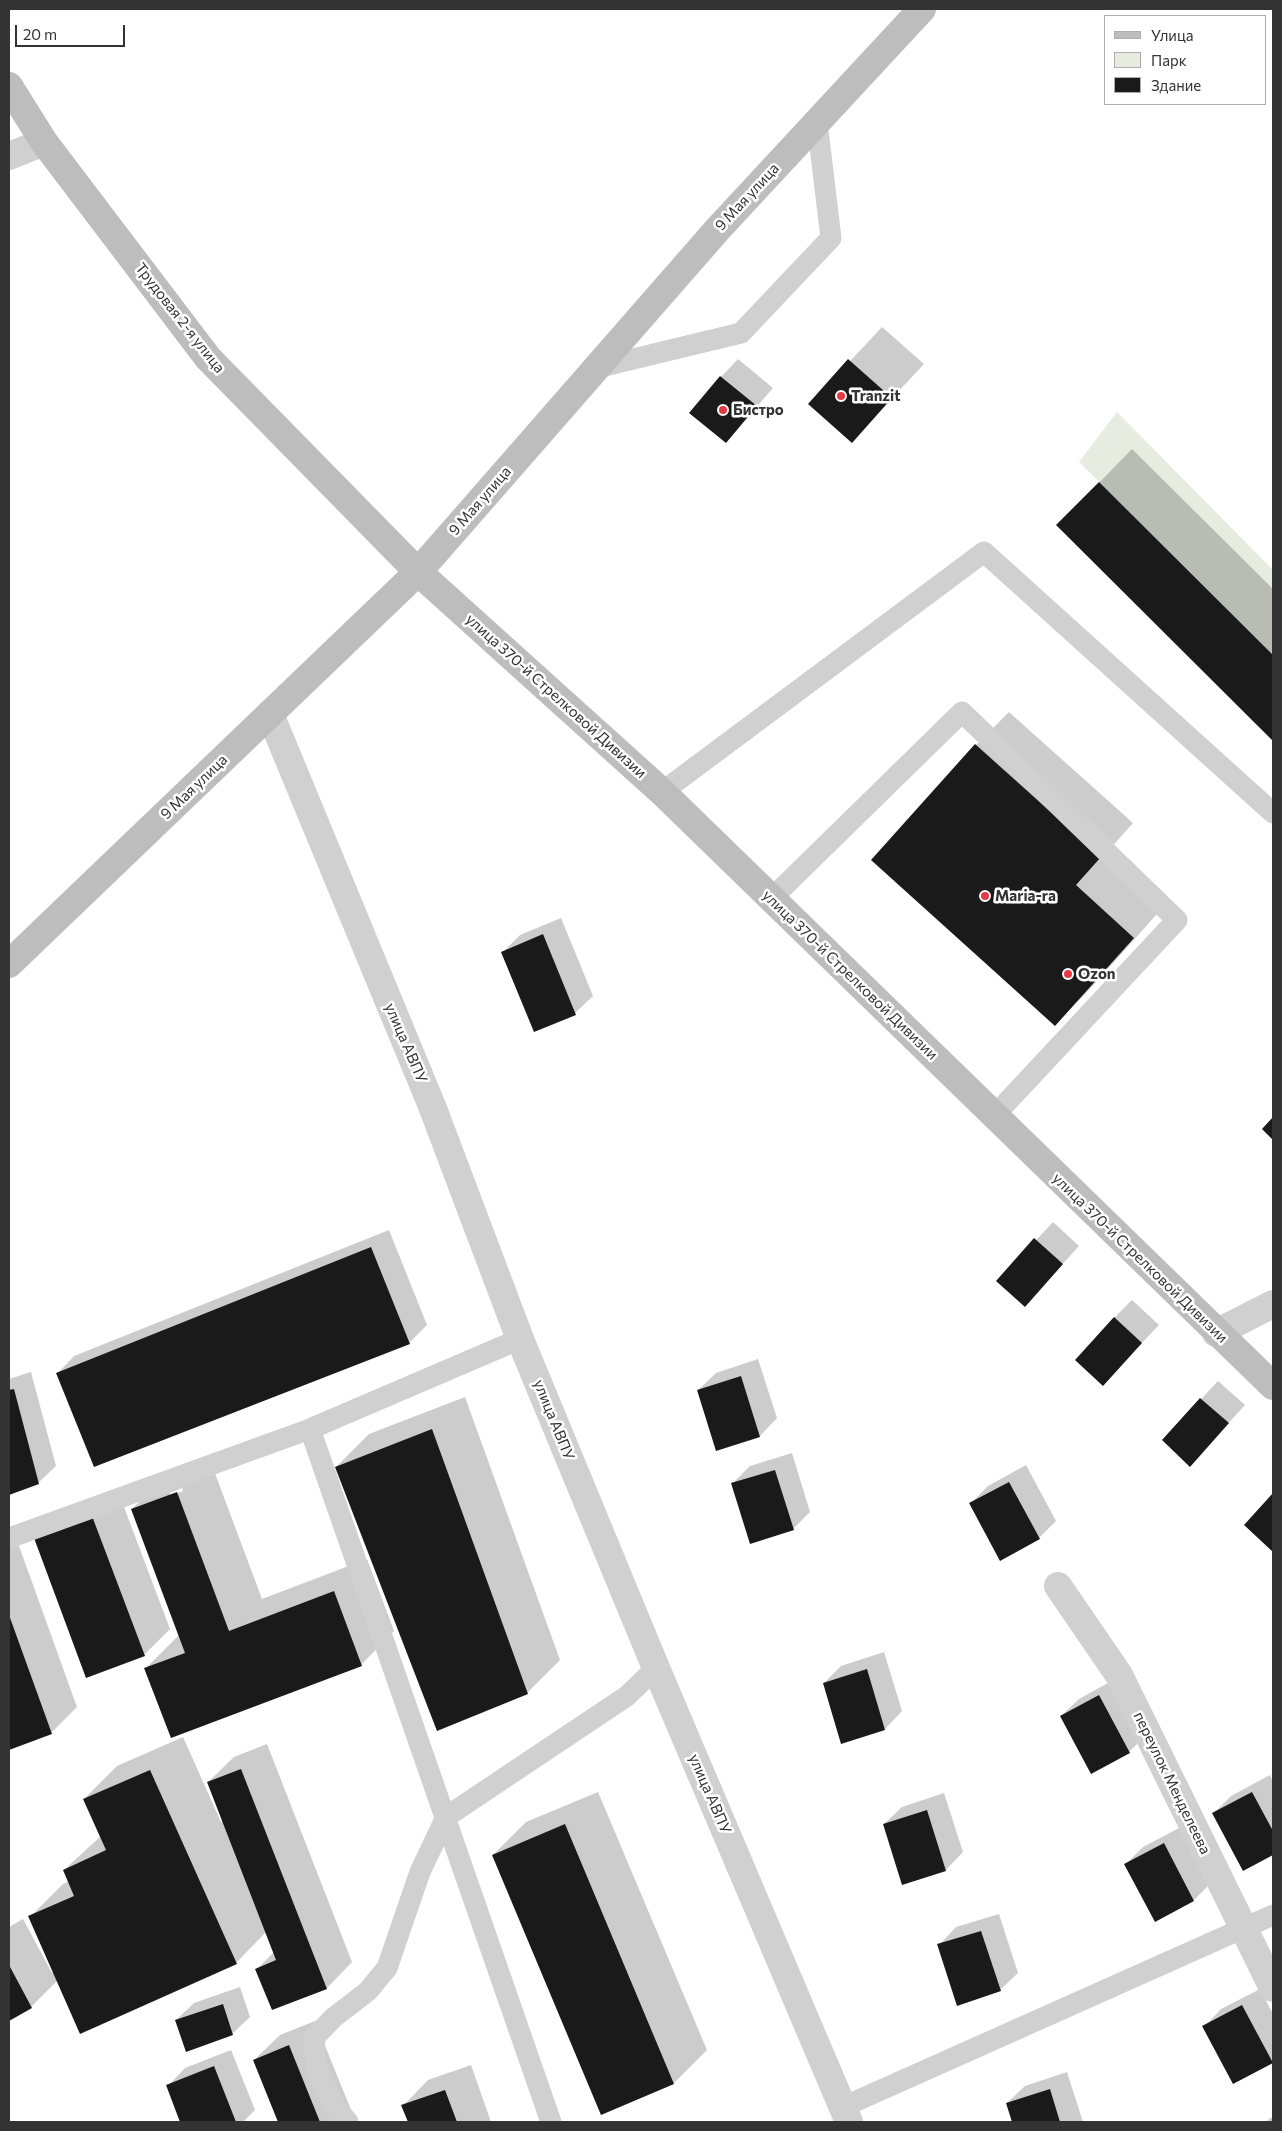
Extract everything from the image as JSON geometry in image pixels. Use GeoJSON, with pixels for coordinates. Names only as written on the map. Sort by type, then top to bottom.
{"type":"FeatureCollection","features":[{"type":"Feature","properties":{"kind":"street","name":"9 Мая улица"},"geometry":{"type":"LineString","coordinates":[[9,964],[418,572],[717,230],[922,9]]}},
{"type":"Feature","properties":{"kind":"street","name":"Трудовая 2-я улица"},"geometry":{"type":"LineString","coordinates":[[9,86],[44,142],[208,358],[418,572]]}},
{"type":"Feature","properties":{"kind":"street"},"geometry":{"type":"LineString","coordinates":[[9,156],[44,142]]}},
{"type":"Feature","properties":{"kind":"street","name":"улица 370-й Стрелковой Дивизии"},"geometry":{"type":"LineString","coordinates":[[418,572],[662,792],[1216,1333],[1273,1386]]}},
{"type":"Feature","properties":{"kind":"street","name":"улица АВПУ"},"geometry":{"type":"LineString","coordinates":[[270,714],[432,1106],[520,1338],[656,1668],[846,2115]]}},
{"type":"Feature","properties":{"kind":"street"},"geometry":{"type":"LineString","coordinates":[[1216,1333],[1273,1304]]}},
{"type":"Feature","properties":{"kind":"street","name":"переулок Менделеева"},"geometry":{"type":"LineString","coordinates":[[1058,1586],[1119,1675],[1273,1988]]}},
{"type":"Feature","properties":{"kind":"lane"},"geometry":{"type":"LineString","coordinates":[[596,368],[741,333],[831,238],[817,122]]}},
{"type":"Feature","properties":{"kind":"lane"},"geometry":{"type":"LineString","coordinates":[[662,792],[984,552],[1273,813]]}},
{"type":"Feature","properties":{"kind":"lane"},"geometry":{"type":"LineString","coordinates":[[771,898],[962,712],[1170,913],[1177,920],[994,1116]]}},
{"type":"Feature","properties":{"kind":"lane"},"geometry":{"type":"LineString","coordinates":[[9,1538],[310,1429],[520,1338]]}},
{"type":"Feature","properties":{"kind":"lane"},"geometry":{"type":"LineString","coordinates":[[310,1429],[551,2122]]}},
{"type":"Feature","properties":{"kind":"lane"},"geometry":{"type":"LineString","coordinates":[[348,2122],[335,2107],[317,2072],[314,2038],[333,2018],[368,1991],[387,1968],[420,1872],[446,1817],[626,1696],[656,1668]]}},
{"type":"Feature","properties":{"kind":"lane"},"geometry":{"type":"LineString","coordinates":[[846,2115],[1273,1915]]}},
{"type":"Feature","properties":{"kind":"green space"},"geometry":{"type":"Polygon","coordinates":[[[1117,412],[1273,570],[1273,655],[1079,462],[1117,412]]]}},
{"type":"Feature","properties":{"kind":"building"},"geometry":{"type":"Polygon","coordinates":[[[848,359],[892,398],[852,443],[808,404],[848,359]]]}},
{"type":"Feature","properties":{"kind":"building","name":"Бистро"},"geometry":{"type":"Polygon","coordinates":[[[720,376],[757,406],[726,443],[689,413],[720,376]]]}},
{"type":"Feature","properties":{"kind":"building"},"geometry":{"type":"Polygon","coordinates":[[[1099,482],[1273,655],[1273,741],[1056,525],[1099,482]]]}},
{"type":"Feature","properties":{"kind":"building"},"geometry":{"type":"Polygon","coordinates":[[[975,744],[1101,857],[1076,885],[1134,938],[1055,1026],[871,860],[975,744]]]}},
{"type":"Feature","properties":{"kind":"building"},"geometry":{"type":"Polygon","coordinates":[[[543,934],[576,1015],[534,1032],[501,952],[543,934]]]}},
{"type":"Feature","properties":{"kind":"building"},"geometry":{"type":"Polygon","coordinates":[[[1273,1117],[1273,1140],[1262,1129],[1273,1117]]]}},
{"type":"Feature","properties":{"kind":"building"},"geometry":{"type":"Polygon","coordinates":[[[1034,1238],[1063,1264],[1025,1307],[996,1281],[1034,1238]]]}},
{"type":"Feature","properties":{"kind":"building"},"geometry":{"type":"Polygon","coordinates":[[[371,1247],[410,1344],[94,1467],[56,1373],[371,1247]]]}},
{"type":"Feature","properties":{"kind":"building"},"geometry":{"type":"Polygon","coordinates":[[[1114,1317],[1142,1343],[1103,1386],[1075,1360],[1114,1317]]]}},
{"type":"Feature","properties":{"kind":"building"},"geometry":{"type":"Polygon","coordinates":[[[741,1376],[760,1437],[716,1451],[697,1390],[741,1376]]]}},
{"type":"Feature","properties":{"kind":"building"},"geometry":{"type":"Polygon","coordinates":[[[14,1389],[39,1484],[9,1495],[9,1390],[14,1389]]]}},
{"type":"Feature","properties":{"kind":"building"},"geometry":{"type":"Polygon","coordinates":[[[1200,1398],[1229,1423],[1190,1467],[1162,1440],[1200,1398]]]}},
{"type":"Feature","properties":{"kind":"building"},"geometry":{"type":"Polygon","coordinates":[[[432,1429],[528,1694],[437,1731],[335,1467],[432,1429]]]}},
{"type":"Feature","properties":{"kind":"building"},"geometry":{"type":"Polygon","coordinates":[[[775,1470],[794,1530],[750,1544],[731,1483],[775,1470]]]}},
{"type":"Feature","properties":{"kind":"building"},"geometry":{"type":"Polygon","coordinates":[[[1009,1482],[1040,1539],[1000,1561],[969,1503],[1009,1482]]]}},
{"type":"Feature","properties":{"kind":"building"},"geometry":{"type":"Polygon","coordinates":[[[177,1492],[229,1631],[334,1591],[362,1666],[171,1738],[144,1668],[185,1653],[131,1509],[177,1492]]]}},
{"type":"Feature","properties":{"kind":"building"},"geometry":{"type":"Polygon","coordinates":[[[1273,1493],[1273,1552],[1244,1525],[1273,1493]]]}},
{"type":"Feature","properties":{"kind":"building"},"geometry":{"type":"Polygon","coordinates":[[[92,1516],[145,1656],[86,1678],[34,1538],[92,1516]]]}},
{"type":"Feature","properties":{"kind":"building"},"geometry":{"type":"Polygon","coordinates":[[[9,1615],[52,1734],[9,1750],[9,1615]]]}},
{"type":"Feature","properties":{"kind":"building"},"geometry":{"type":"Polygon","coordinates":[[[867,1669],[885,1730],[841,1744],[823,1683],[867,1669]]]}},
{"type":"Feature","properties":{"kind":"building"},"geometry":{"type":"Polygon","coordinates":[[[1099,1695],[1130,1753],[1091,1774],[1060,1716],[1099,1695]]]}},
{"type":"Feature","properties":{"kind":"building"},"geometry":{"type":"Polygon","coordinates":[[[241,1769],[327,1989],[272,2010],[255,1969],[276,1960],[207,1782],[241,1769]]]}},
{"type":"Feature","properties":{"kind":"building"},"geometry":{"type":"Polygon","coordinates":[[[150,1770],[237,1964],[80,2034],[28,1916],[74,1896],[63,1870],[106,1850],[83,1799],[150,1770]]]}},
{"type":"Feature","properties":{"kind":"building"},"geometry":{"type":"Polygon","coordinates":[[[1252,1792],[1273,1831],[1273,1855],[1243,1871],[1212,1813],[1252,1792]]]}},
{"type":"Feature","properties":{"kind":"building"},"geometry":{"type":"Polygon","coordinates":[[[927,1810],[946,1871],[902,1885],[883,1824],[927,1810]]]}},
{"type":"Feature","properties":{"kind":"building"},"geometry":{"type":"Polygon","coordinates":[[[565,1824],[674,2084],[601,2115],[492,1855],[565,1824]]]}},
{"type":"Feature","properties":{"kind":"building"},"geometry":{"type":"Polygon","coordinates":[[[1164,1843],[1194,1901],[1155,1922],[1124,1864],[1164,1843]]]}},
{"type":"Feature","properties":{"kind":"building"},"geometry":{"type":"Polygon","coordinates":[[[981,1931],[1001,1991],[957,2006],[937,1944],[981,1931]]]}},
{"type":"Feature","properties":{"kind":"building"},"geometry":{"type":"Polygon","coordinates":[[[9,1965],[32,2008],[9,2021],[9,1965]]]}},
{"type":"Feature","properties":{"kind":"building"},"geometry":{"type":"Polygon","coordinates":[[[223,2004],[233,2035],[186,2052],[175,2020],[223,2004]]]}},
{"type":"Feature","properties":{"kind":"building"},"geometry":{"type":"Polygon","coordinates":[[[1242,2005],[1273,2063],[1233,2084],[1202,2026],[1242,2005]]]}},
{"type":"Feature","properties":{"kind":"building"},"geometry":{"type":"Polygon","coordinates":[[[289,2045],[320,2122],[278,2122],[253,2060],[289,2045]]]}},
{"type":"Feature","properties":{"kind":"building"},"geometry":{"type":"Polygon","coordinates":[[[214,2066],[236,2122],[180,2122],[166,2085],[214,2066]]]}},
{"type":"Feature","properties":{"kind":"building"},"geometry":{"type":"Polygon","coordinates":[[[1050,2089],[1060,2122],[1012,2122],[1006,2103],[1050,2089]]]}},
{"type":"Feature","properties":{"kind":"building"},"geometry":{"type":"Polygon","coordinates":[[[445,2090],[457,2122],[408,2122],[401,2105],[445,2090]]]}},
{"type":"Feature","properties":{"kind":"place","name":"Tranzit"},"geometry":{"type":"Point","coordinates":[841,396]}},
{"type":"Feature","properties":{"kind":"place","name":"Бистро"},"geometry":{"type":"Point","coordinates":[723,410]}},
{"type":"Feature","properties":{"kind":"place","name":"Maria-ra"},"geometry":{"type":"Point","coordinates":[985,896]}},
{"type":"Feature","properties":{"kind":"place","name":"Ozon"},"geometry":{"type":"Point","coordinates":[1068,974]}}]}
